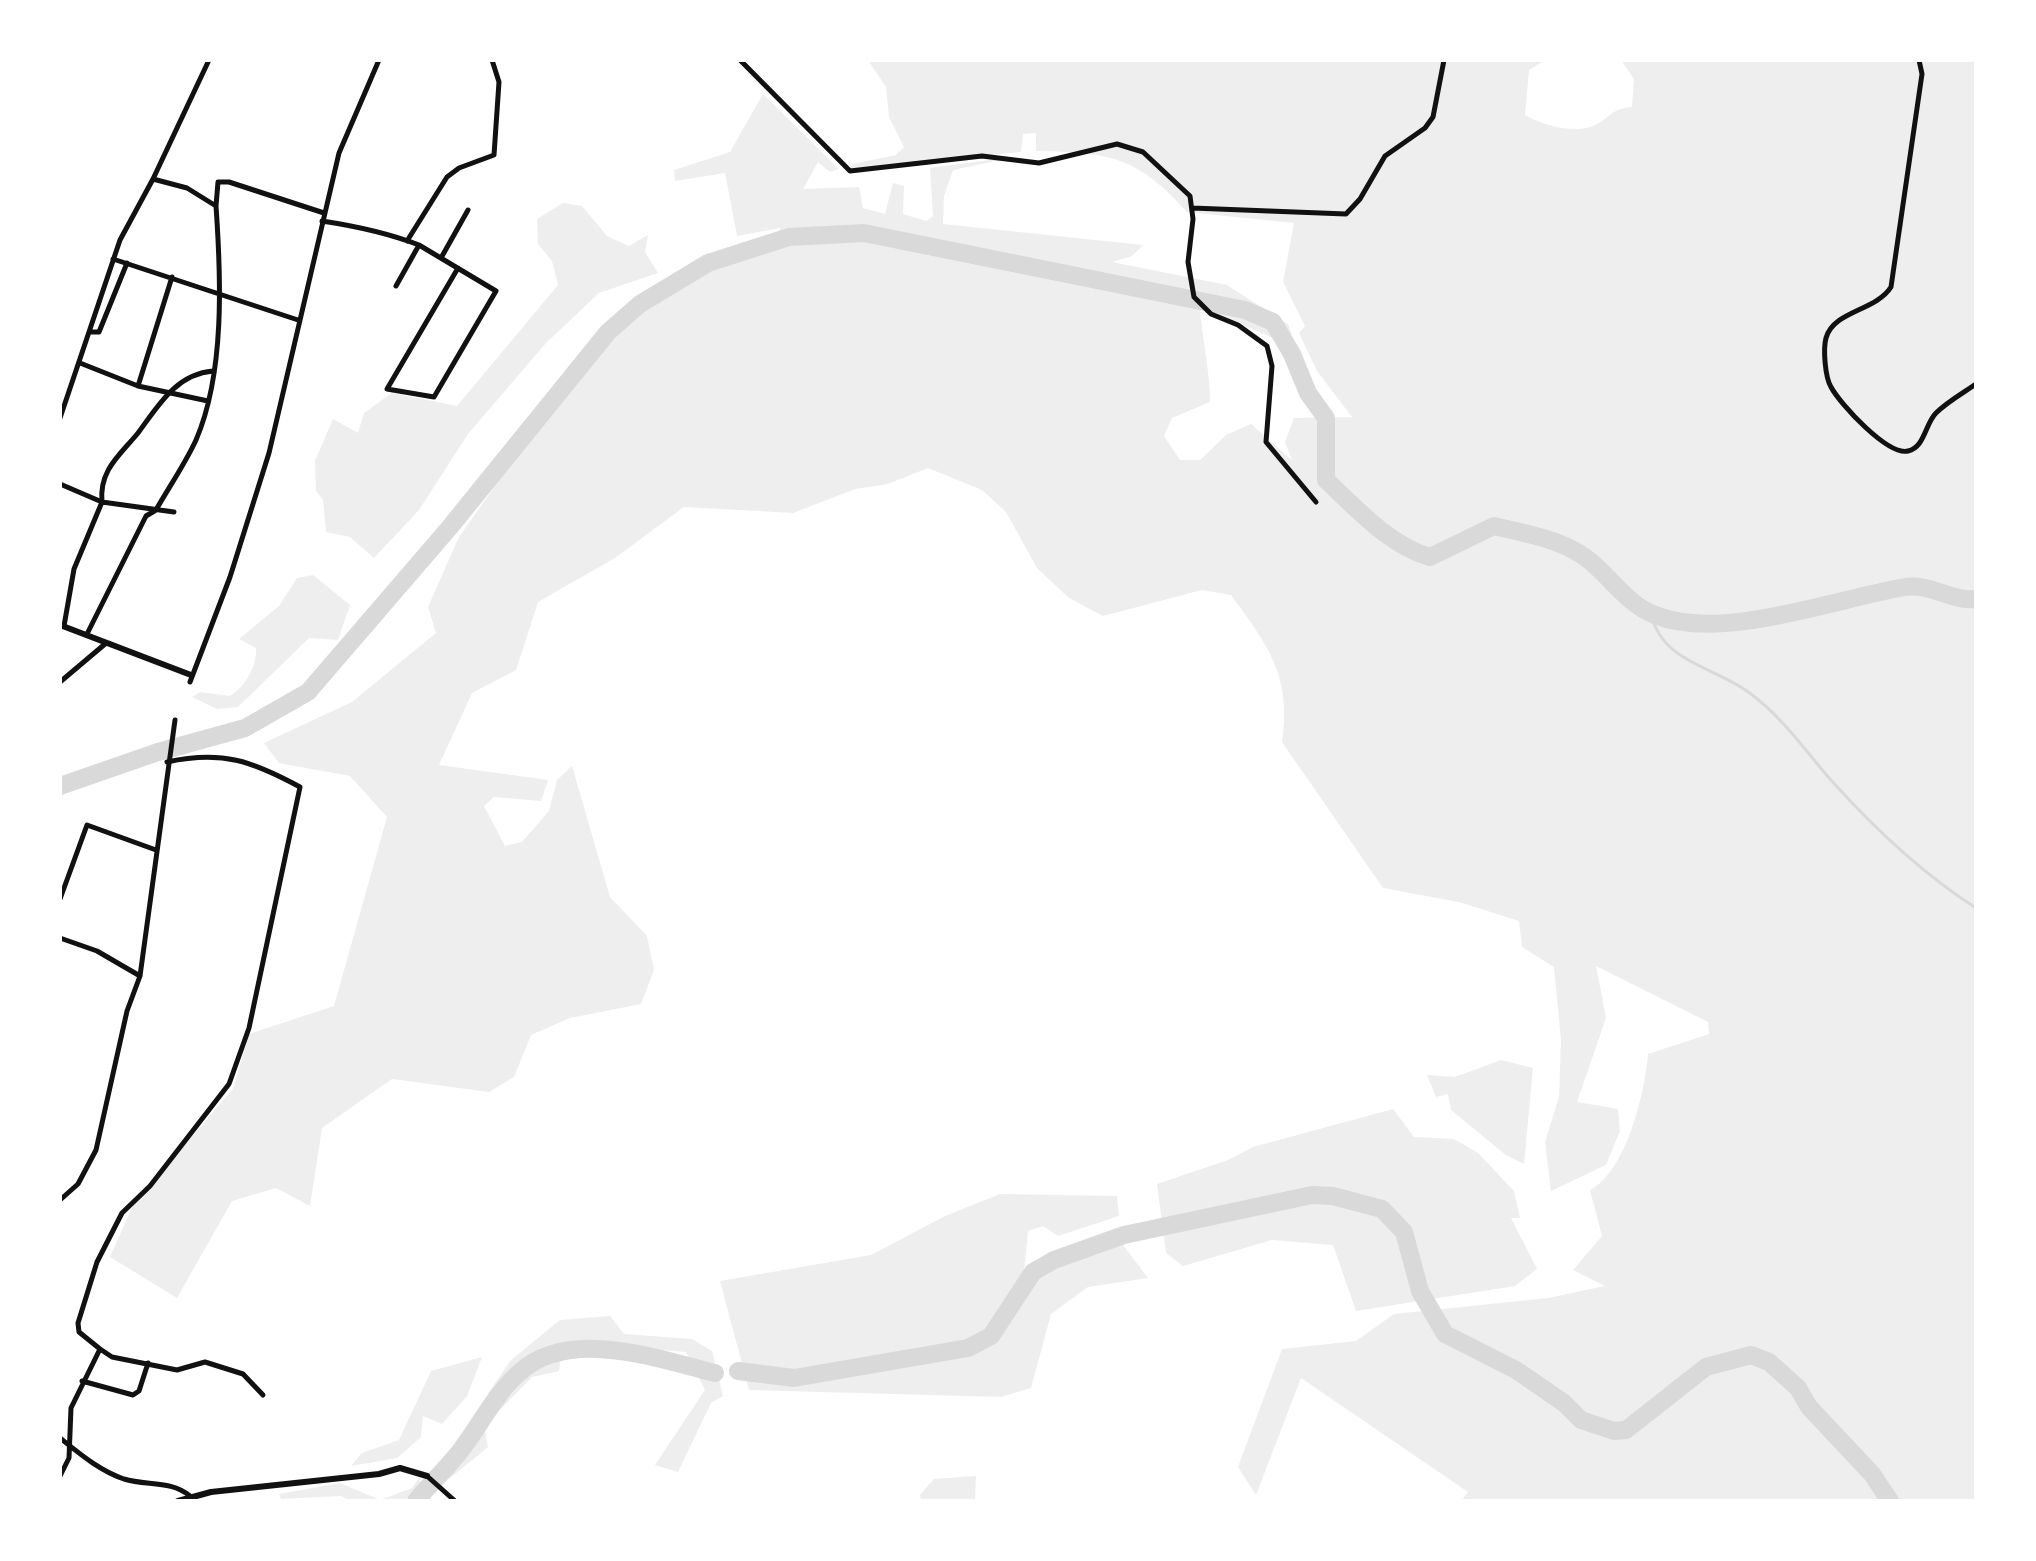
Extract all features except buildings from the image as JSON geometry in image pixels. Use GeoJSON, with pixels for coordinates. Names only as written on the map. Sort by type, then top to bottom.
{"type":"FeatureCollection","features":[{"type":"Feature","properties":{"kind":"street"},"geometry":{"type":"LineString","coordinates":[[60,418],[113,259],[209,60]]}},
{"type":"Feature","properties":{"kind":"street"},"geometry":{"type":"LineString","coordinates":[[213,371],[201,372],[169,392],[115,456],[104,474],[102,502],[74,569],[62,626],[191,678],[230,577],[269,453],[339,153],[379,60]]}},
{"type":"Feature","properties":{"kind":"street"},"geometry":{"type":"LineString","coordinates":[[407,241],[447,177],[459,168],[494,155],[499,82],[492,60]]}},
{"type":"Feature","properties":{"kind":"street"},"geometry":{"type":"LineString","coordinates":[[740,60],[850,171],[982,156],[1039,163],[1117,144],[1143,152],[1190,196],[1188,262],[1194,297],[1211,314],[1238,325],[1267,346],[1272,366],[1266,442],[1316,502]]}},
{"type":"Feature","properties":{"kind":"street"},"geometry":{"type":"LineString","coordinates":[[1192,208],[1346,214],[1360,199],[1385,156],[1425,128],[1433,117],[1444,60]]}},
{"type":"Feature","properties":{"kind":"street"},"geometry":{"type":"LineString","coordinates":[[1919,60],[1922,74],[1891,287],[1872,305],[1833,323],[1826,339],[1828,383],[1875,436],[1891,449],[1906,452],[1916,447],[1936,413],[1976,384]]}},
{"type":"Feature","properties":{"kind":"street"},"geometry":{"type":"LineString","coordinates":[[153,179],[187,188],[216,206]]}},
{"type":"Feature","properties":{"kind":"street"},"geometry":{"type":"LineString","coordinates":[[87,634],[146,516],[156,510],[196,439],[208,401],[220,292],[216,206],[218,182],[229,182],[324,213]]}},
{"type":"Feature","properties":{"kind":"street"},"geometry":{"type":"LineString","coordinates":[[441,258],[468,210]]}},
{"type":"Feature","properties":{"kind":"street"},"geometry":{"type":"LineString","coordinates":[[322,221],[357,226],[419,245],[458,268],[496,291],[434,397],[387,389],[458,268]]}},
{"type":"Feature","properties":{"kind":"street"},"geometry":{"type":"LineString","coordinates":[[396,286],[419,245]]}},
{"type":"Feature","properties":{"kind":"street"},"geometry":{"type":"LineString","coordinates":[[113,259],[298,320]]}},
{"type":"Feature","properties":{"kind":"street"},"geometry":{"type":"LineString","coordinates":[[89,332],[99,332],[127,263]]}},
{"type":"Feature","properties":{"kind":"street"},"geometry":{"type":"LineString","coordinates":[[138,386],[172,277]]}},
{"type":"Feature","properties":{"kind":"street"},"geometry":{"type":"LineString","coordinates":[[80,363],[138,386],[208,401]]}},
{"type":"Feature","properties":{"kind":"street"},"geometry":{"type":"LineString","coordinates":[[60,484],[102,502],[174,512]]}},
{"type":"Feature","properties":{"kind":"street"},"geometry":{"type":"LineString","coordinates":[[60,682],[105,644]]}},
{"type":"Feature","properties":{"kind":"street"},"geometry":{"type":"LineString","coordinates":[[60,1200],[78,1184],[96,1150],[127,1011],[140,976],[167,760],[175,720]]}},
{"type":"Feature","properties":{"kind":"street"},"geometry":{"type":"LineString","coordinates":[[167,760],[194,756],[253,761],[300,787],[249,1028],[229,1084],[150,1186],[122,1213],[97,1262],[78,1323],[79,1332],[112,1357],[177,1370],[205,1362],[243,1374],[263,1395]]}},
{"type":"Feature","properties":{"kind":"street"},"geometry":{"type":"LineString","coordinates":[[60,899],[87,825],[156,850]]}},
{"type":"Feature","properties":{"kind":"street"},"geometry":{"type":"LineString","coordinates":[[60,938],[97,951],[140,976]]}},
{"type":"Feature","properties":{"kind":"street"},"geometry":{"type":"LineString","coordinates":[[60,1476],[69,1458],[68,1426],[82,1381],[100,1349]]}},
{"type":"Feature","properties":{"kind":"street"},"geometry":{"type":"LineString","coordinates":[[82,1381],[133,1395],[139,1391],[148,1363]]}},
{"type":"Feature","properties":{"kind":"street"},"geometry":{"type":"LineString","coordinates":[[60,1438],[101,1469],[124,1479],[180,1488],[190,1496]]}},
{"type":"Feature","properties":{"kind":"street"},"geometry":{"type":"LineString","coordinates":[[178,1501],[190,1496],[379,1474],[400,1468],[427,1476],[455,1501]]}},
{"type":"Feature","properties":{"kind":"shaded area"},"geometry":{"type":"Polygon","coordinates":[[[868,60],[1545,60],[1529,70],[1525,115],[1549,125],[1576,129],[1593,126],[1614,112],[1632,107],[1634,79],[1621,60],[1976,60],[1976,1501],[1461,1501],[1468,1492],[1301,1378],[1256,1495],[1238,1467],[1282,1349],[1356,1341],[1394,1314],[1548,1298],[1605,1286],[1573,1270],[1602,1236],[1590,1190],[1603,1181],[1623,1149],[1638,1109],[1648,1054],[1709,1034],[1708,1022],[1596,966],[1606,1018],[1577,1102],[1618,1109],[1620,1131],[1606,1165],[1551,1191],[1545,1142],[1559,1097],[1561,1040],[1554,967],[1522,947],[1519,921],[1459,902],[1383,888],[1282,742],[1284,719],[1280,680],[1266,646],[1231,595],[1202,590],[1103,616],[1069,598],[1037,568],[1006,512],[982,490],[928,468],[888,484],[855,489],[793,513],[684,507],[615,558],[538,602],[516,670],[472,693],[439,765],[548,780],[541,801],[494,797],[484,806],[505,846],[522,842],[549,811],[557,780],[572,766],[610,897],[647,936],[654,970],[641,1004],[570,1018],[531,1035],[514,1077],[489,1092],[392,1079],[322,1128],[310,1206],[276,1188],[232,1201],[177,1298],[110,1257],[133,1205],[233,1089],[249,1034],[334,1006],[387,817],[350,776],[279,763],[264,743],[352,702],[436,633],[428,607],[459,537],[528,439],[637,311],[713,268],[773,251],[780,228],[737,236],[725,173],[675,181],[674,170],[730,152],[763,94],[839,169],[830,172],[818,162],[803,189],[859,187],[863,208],[885,214],[893,183],[904,186],[903,214],[926,221],[933,216],[930,168],[1001,160],[953,170],[944,196],[943,224],[1143,245],[1132,256],[1112,262],[1227,285],[1288,324],[1293,339],[1280,341],[1200,307],[1210,402],[1172,418],[1164,436],[1180,460],[1200,460],[1226,435],[1251,424],[1292,460],[1285,442],[1294,418],[1352,417],[1317,371],[1299,333],[1305,326],[1283,282],[1294,223],[1187,212],[1152,179],[1120,161],[1084,153],[1036,151],[1036,133],[1023,134],[1021,152],[849,169],[853,164],[896,155],[904,147],[889,117],[886,87],[868,60]]]}},
{"type":"Feature","properties":{"kind":"shaded area"},"geometry":{"type":"Polygon","coordinates":[[[563,203],[582,206],[607,236],[629,246],[648,235],[645,252],[658,273],[599,293],[546,343],[468,434],[419,510],[374,558],[350,537],[326,532],[323,500],[316,491],[315,461],[333,419],[358,433],[364,413],[392,393],[457,406],[558,285],[552,261],[538,244],[537,219],[563,203]]]}},
{"type":"Feature","properties":{"kind":"shaded area"},"geometry":{"type":"Polygon","coordinates":[[[313,575],[350,605],[338,640],[309,638],[238,707],[217,709],[192,697],[200,692],[230,696],[241,687],[252,668],[256,648],[239,639],[279,606],[297,578],[313,575]]]}},
{"type":"Feature","properties":{"kind":"shaded area"},"geometry":{"type":"Polygon","coordinates":[[[1501,1060],[1533,1068],[1524,1164],[1506,1155],[1451,1110],[1448,1094],[1436,1097],[1427,1075],[1455,1077],[1501,1060]]]}},
{"type":"Feature","properties":{"kind":"shaded area"},"geometry":{"type":"Polygon","coordinates":[[[1393,1109],[1414,1137],[1454,1139],[1478,1153],[1514,1191],[1520,1218],[1511,1218],[1537,1269],[1515,1286],[1356,1311],[1333,1245],[1272,1240],[1183,1266],[1166,1253],[1157,1184],[1228,1160],[1253,1147],[1393,1109]]]}},
{"type":"Feature","properties":{"kind":"shaded area"},"geometry":{"type":"Polygon","coordinates":[[[1000,1194],[1117,1196],[1119,1216],[1058,1236],[1043,1226],[1028,1231],[1023,1284],[1068,1257],[1116,1236],[1148,1278],[1088,1287],[1051,1314],[1031,1388],[1001,1397],[749,1390],[720,1281],[871,1255],[945,1216],[1000,1194]]]}},
{"type":"Feature","properties":{"kind":"shaded area"},"geometry":{"type":"Polygon","coordinates":[[[610,1316],[624,1334],[692,1339],[712,1351],[723,1396],[711,1403],[678,1472],[655,1465],[705,1390],[686,1352],[563,1342],[559,1371],[532,1377],[484,1426],[488,1447],[449,1479],[438,1468],[510,1361],[560,1320],[610,1316]]]}},
{"type":"Feature","properties":{"kind":"shaded area"},"geometry":{"type":"Polygon","coordinates":[[[482,1357],[467,1396],[442,1424],[423,1416],[421,1437],[397,1458],[351,1466],[362,1453],[399,1440],[431,1371],[482,1357]]]}},
{"type":"Feature","properties":{"kind":"shaded area"},"geometry":{"type":"Polygon","coordinates":[[[976,1476],[975,1501],[921,1501],[920,1495],[934,1479],[976,1476]]]}},
{"type":"Feature","properties":{"kind":"shaded area"},"geometry":{"type":"Polygon","coordinates":[[[420,1477],[420,1486],[404,1501],[350,1501],[341,1496],[281,1499],[279,1494],[340,1483],[380,1500],[412,1488],[420,1477]]]}},
{"type":"Feature","properties":{"kind":"waterway"},"geometry":{"type":"LineString","coordinates":[[60,786],[158,752],[245,728],[308,692],[450,527],[608,332],[640,304],[708,263],[789,237],[864,233],[1245,310],[1273,322],[1292,354],[1308,393],[1326,418],[1326,480],[1387,535],[1430,557],[1494,526],[1531,535],[1568,547],[1590,561],[1645,610],[1682,622],[1712,624],[1778,616],[1914,586],[1959,598],[1976,599]]}},
{"type":"Feature","properties":{"kind":"waterway"},"geometry":{"type":"LineString","coordinates":[[1651,614],[1657,631],[1678,654],[1737,685],[1763,703],[1881,832],[1918,865],[1976,908]]}},
{"type":"Feature","properties":{"kind":"waterway"},"geometry":{"type":"LineString","coordinates":[[738,1371],[794,1378],[968,1348],[991,1336],[1033,1272],[1054,1260],[1124,1235],[1312,1195],[1333,1196],[1382,1209],[1404,1232],[1420,1291],[1445,1334],[1516,1370],[1564,1403],[1581,1420],[1614,1431],[1626,1430],[1706,1367],[1751,1355],[1769,1362],[1798,1388],[1809,1407],[1872,1474],[1890,1501]]}},
{"type":"Feature","properties":{"kind":"waterway"},"geometry":{"type":"LineString","coordinates":[[416,1501],[457,1455],[511,1381],[540,1359],[564,1351],[615,1350],[715,1373]]}}]}
